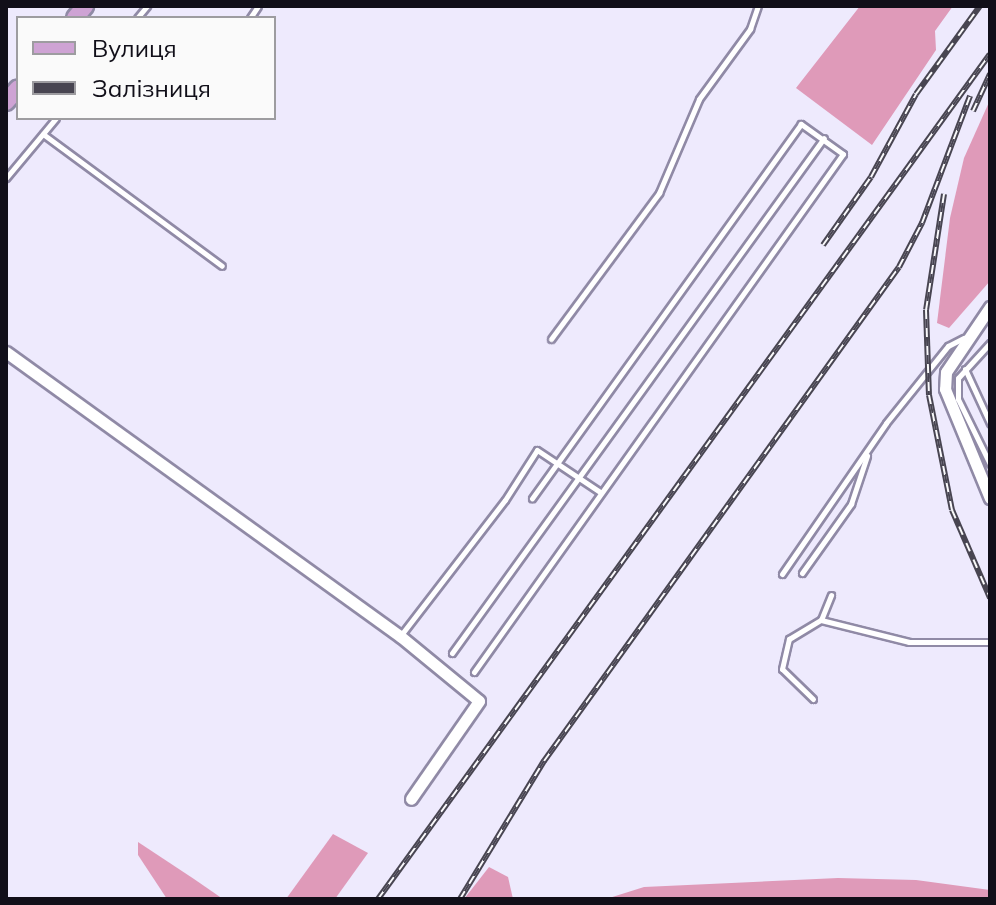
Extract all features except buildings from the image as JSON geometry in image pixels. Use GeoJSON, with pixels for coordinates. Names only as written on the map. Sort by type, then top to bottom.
{"type":"FeatureCollection","features":[{"type":"Feature","properties":{"kind":"street"},"geometry":{"type":"LineString","coordinates":[[990,307],[965,338],[946,372],[945,389],[990,498]]}},
{"type":"Feature","properties":{"kind":"street"},"geometry":{"type":"LineString","coordinates":[[6,352],[400,636],[479,701],[411,799]]}},
{"type":"Feature","properties":{"kind":"lane"},"geometry":{"type":"LineString","coordinates":[[551,339],[659,193],[678,159],[699,99],[750,29],[758,6]]}},
{"type":"Feature","properties":{"kind":"lane"},"geometry":{"type":"LineString","coordinates":[[6,178],[54,120]]}},
{"type":"Feature","properties":{"kind":"lane"},"geometry":{"type":"LineString","coordinates":[[474,672],[843,154],[801,124],[532,498]]}},
{"type":"Feature","properties":{"kind":"lane"},"geometry":{"type":"LineString","coordinates":[[43,134],[222,266]]}},
{"type":"Feature","properties":{"kind":"lane"},"geometry":{"type":"LineString","coordinates":[[452,653],[824,138]]}},
{"type":"Feature","properties":{"kind":"lane"},"geometry":{"type":"LineString","coordinates":[[782,574],[935,362],[948,346],[965,338]]}},
{"type":"Feature","properties":{"kind":"lane"},"geometry":{"type":"LineString","coordinates":[[990,343],[958,378],[958,399],[990,464]]}},
{"type":"Feature","properties":{"kind":"lane"},"geometry":{"type":"LineString","coordinates":[[935,362],[946,372]]}},
{"type":"Feature","properties":{"kind":"lane"},"geometry":{"type":"LineString","coordinates":[[965,369],[990,423]]}},
{"type":"Feature","properties":{"kind":"lane"},"geometry":{"type":"LineString","coordinates":[[400,636],[505,500],[537,450],[560,461],[600,492]]}},
{"type":"Feature","properties":{"kind":"lane"},"geometry":{"type":"LineString","coordinates":[[802,573],[851,504],[867,455]]}},
{"type":"Feature","properties":{"kind":"lane"},"geometry":{"type":"LineString","coordinates":[[813,699],[782,669],[789,639],[821,620],[831,595]]}},
{"type":"Feature","properties":{"kind":"lane"},"geometry":{"type":"LineString","coordinates":[[821,620],[909,642],[990,642]]}},
{"type":"Feature","properties":{"kind":"shaded area"},"geometry":{"type":"Polygon","coordinates":[[[860,6],[953,6],[935,31],[936,50],[872,145],[796,88],[860,6]]]}},
{"type":"Feature","properties":{"kind":"shaded area"},"geometry":{"type":"Polygon","coordinates":[[[990,100],[990,281],[949,328],[937,323],[950,218],[964,158],[990,100]]]}},
{"type":"Feature","properties":{"kind":"shaded area"},"geometry":{"type":"Polygon","coordinates":[[[333,834],[368,853],[335,899],[286,899],[333,834]]]}},
{"type":"Feature","properties":{"kind":"shaded area"},"geometry":{"type":"Polygon","coordinates":[[[138,842],[223,899],[167,899],[138,855],[138,842]]]}},
{"type":"Feature","properties":{"kind":"shaded area"},"geometry":{"type":"Polygon","coordinates":[[[489,867],[508,877],[513,899],[464,899],[489,867]]]}},
{"type":"Feature","properties":{"kind":"shaded area"},"geometry":{"type":"Polygon","coordinates":[[[838,878],[916,880],[990,890],[990,899],[606,899],[644,887],[838,878]]]}},
{"type":"Feature","properties":{"kind":"railway"},"geometry":{"type":"LineString","coordinates":[[823,245],[871,177],[916,94],[980,6]]}},
{"type":"Feature","properties":{"kind":"railway"},"geometry":{"type":"LineString","coordinates":[[378,899],[990,54]]}},
{"type":"Feature","properties":{"kind":"railway"},"geometry":{"type":"LineString","coordinates":[[973,111],[990,74]]}},
{"type":"Feature","properties":{"kind":"railway"},"geometry":{"type":"LineString","coordinates":[[460,899],[544,761],[899,267],[922,223],[970,96]]}},
{"type":"Feature","properties":{"kind":"railway"},"geometry":{"type":"LineString","coordinates":[[944,194],[926,310],[929,395],[952,510],[990,598]]}}]}
